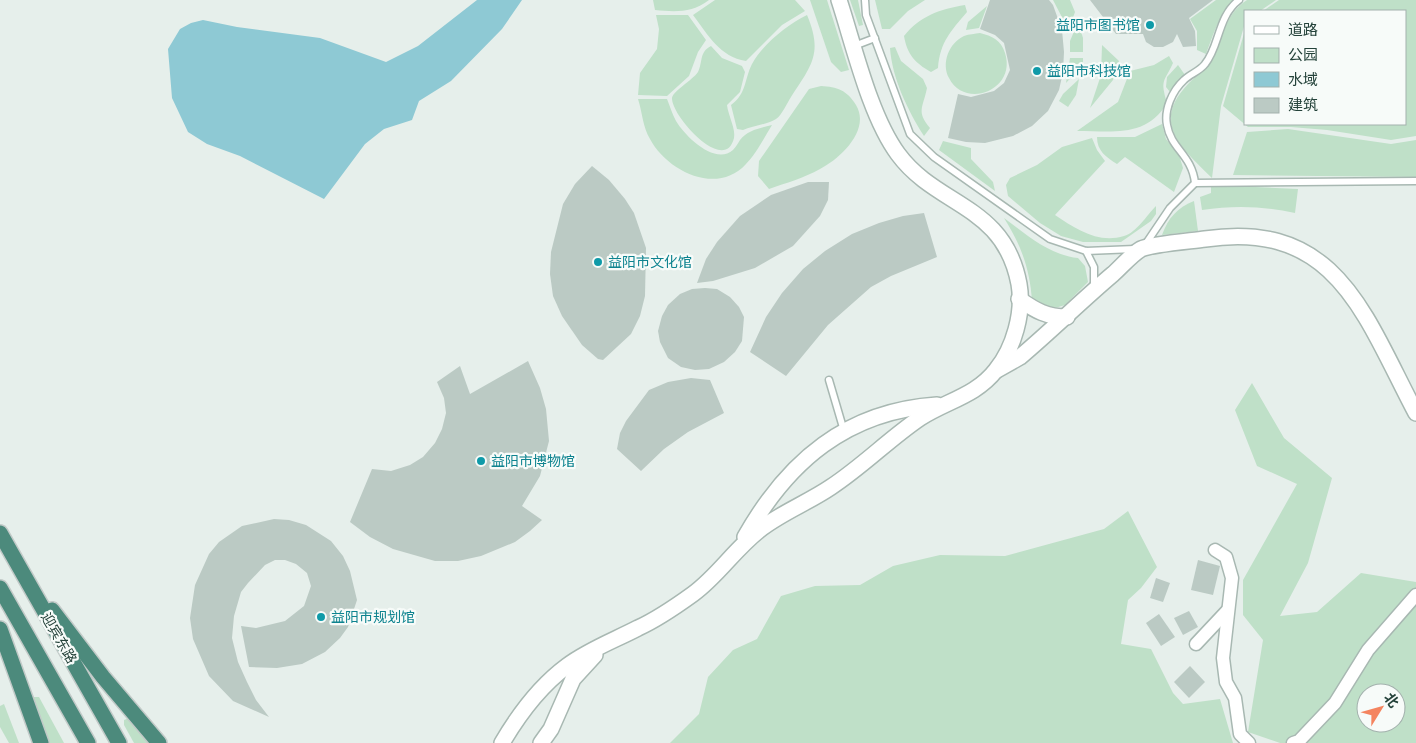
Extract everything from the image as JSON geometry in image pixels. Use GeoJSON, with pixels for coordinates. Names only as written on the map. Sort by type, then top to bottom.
{"type":"FeatureCollection","features":[{"type":"Feature","properties":{"kind":"highway","name":"迎宾东路"},"geometry":{"type":"LineString","coordinates":[[0,534],[118,743]]}},
{"type":"Feature","properties":{"kind":"highway"},"geometry":{"type":"LineString","coordinates":[[18,566],[103,677],[159,743]]}},
{"type":"Feature","properties":{"kind":"highway","name":"迎宾东路"},"geometry":{"type":"LineString","coordinates":[[0,588],[88,743]]}},
{"type":"Feature","properties":{"kind":"highway"},"geometry":{"type":"LineString","coordinates":[[0,629],[41,743]]}},
{"type":"Feature","properties":{"kind":"street"},"geometry":{"type":"LineString","coordinates":[[839,0],[884,132],[899,155],[915,172],[984,219],[999,236],[1011,260],[1019,284],[1017,326],[997,370]]}},
{"type":"Feature","properties":{"kind":"street"},"geometry":{"type":"LineString","coordinates":[[502,743],[516,720],[535,696],[567,666],[608,642],[669,612],[703,587],[760,529],[829,489],[857,470],[921,417],[978,388],[997,370],[1020,358],[1142,249],[1228,236],[1251,236],[1279,242],[1306,253],[1330,269],[1352,294],[1416,413]]}},
{"type":"Feature","properties":{"kind":"street"},"geometry":{"type":"LineString","coordinates":[[1019,299],[1039,313],[1053,317],[1067,317]]}},
{"type":"Feature","properties":{"kind":"street"},"geometry":{"type":"LineString","coordinates":[[737,552],[757,516],[792,470],[812,452],[844,431],[890,414],[948,404]]}},
{"type":"Feature","properties":{"kind":"street"},"geometry":{"type":"LineString","coordinates":[[1215,550],[1226,557],[1232,578],[1223,658],[1226,682],[1235,698],[1240,734],[1248,743]]}},
{"type":"Feature","properties":{"kind":"street"},"geometry":{"type":"LineString","coordinates":[[1297,742],[1335,703],[1368,650],[1416,595]]}},
{"type":"Feature","properties":{"kind":"street"},"geometry":{"type":"LineString","coordinates":[[1196,644],[1227,611]]}},
{"type":"Feature","properties":{"kind":"street"},"geometry":{"type":"LineString","coordinates":[[541,743],[551,729],[573,678],[608,642]]}},
{"type":"Feature","properties":{"kind":"lane"},"geometry":{"type":"LineString","coordinates":[[864,0],[866,15],[910,134],[934,156],[1050,239],[1086,251],[1142,249],[1170,208],[1195,183],[1416,181]]}},
{"type":"Feature","properties":{"kind":"lane"},"geometry":{"type":"LineString","coordinates":[[1195,183],[1193,169],[1172,140],[1167,127],[1166,112],[1183,80],[1206,64],[1225,17],[1232,5],[1239,0]]}},
{"type":"Feature","properties":{"kind":"lane"},"geometry":{"type":"LineString","coordinates":[[854,46],[874,38]]}},
{"type":"Feature","properties":{"kind":"lane"},"geometry":{"type":"LineString","coordinates":[[1086,251],[1094,267],[1096,278],[1093,291]]}},
{"type":"Feature","properties":{"kind":"lane"},"geometry":{"type":"LineString","coordinates":[[829,380],[844,431]]}},
{"type":"Feature","properties":{"kind":"green space"},"geometry":{"type":"Polygon","coordinates":[[[653,0],[709,0],[690,9],[676,11],[655,10],[653,0]]]}},
{"type":"Feature","properties":{"kind":"green space"},"geometry":{"type":"Polygon","coordinates":[[[715,0],[795,0],[805,11],[782,25],[746,61],[729,55],[715,44],[693,15],[715,0]]]}},
{"type":"Feature","properties":{"kind":"green space"},"geometry":{"type":"Polygon","coordinates":[[[810,0],[827,0],[849,70],[841,72],[831,62],[810,0]]]}},
{"type":"Feature","properties":{"kind":"green space"},"geometry":{"type":"Polygon","coordinates":[[[850,0],[858,0],[863,25],[859,26],[850,0]]]}},
{"type":"Feature","properties":{"kind":"green space"},"geometry":{"type":"Polygon","coordinates":[[[875,0],[925,0],[908,11],[890,29],[882,29],[875,0]]]}},
{"type":"Feature","properties":{"kind":"green space"},"geometry":{"type":"Polygon","coordinates":[[[1053,0],[1070,0],[1075,12],[1067,34],[1065,23],[1053,0]]]}},
{"type":"Feature","properties":{"kind":"green space"},"geometry":{"type":"Polygon","coordinates":[[[1216,0],[1235,0],[1229,5],[1221,18],[1206,54],[1197,50],[1197,31],[1190,19],[1216,0]]]}},
{"type":"Feature","properties":{"kind":"green space"},"geometry":{"type":"Polygon","coordinates":[[[1247,0],[1276,0],[1261,10],[1244,10],[1244,26],[1221,106],[1212,178],[1190,156],[1174,134],[1171,122],[1172,110],[1178,97],[1189,83],[1213,59],[1229,19],[1247,0]]]}},
{"type":"Feature","properties":{"kind":"green space"},"geometry":{"type":"Polygon","coordinates":[[[1279,0],[1416,0],[1416,136],[1391,140],[1327,130],[1291,127],[1248,127],[1246,125],[1406,125],[1406,10],[1264,10],[1279,0]]]}},
{"type":"Feature","properties":{"kind":"green space"},"geometry":{"type":"Polygon","coordinates":[[[965,5],[967,12],[951,31],[944,44],[938,68],[931,72],[920,65],[910,53],[904,36],[924,18],[947,9],[965,5]]]}},
{"type":"Feature","properties":{"kind":"green space"},"geometry":{"type":"Polygon","coordinates":[[[987,6],[979,28],[966,30],[968,22],[987,6]]]}},
{"type":"Feature","properties":{"kind":"green space"},"geometry":{"type":"Polygon","coordinates":[[[656,15],[688,15],[706,40],[698,52],[689,76],[667,96],[638,95],[640,73],[657,49],[659,29],[656,15]]]}},
{"type":"Feature","properties":{"kind":"green space"},"geometry":{"type":"Polygon","coordinates":[[[807,15],[812,28],[815,49],[810,67],[805,76],[776,119],[743,130],[737,129],[731,105],[743,91],[752,64],[762,49],[776,36],[807,15]]]}},
{"type":"Feature","properties":{"kind":"green space"},"geometry":{"type":"Polygon","coordinates":[[[1078,22],[1083,38],[1083,52],[1070,52],[1070,41],[1078,22]]]}},
{"type":"Feature","properties":{"kind":"green space"},"geometry":{"type":"Polygon","coordinates":[[[980,33],[992,37],[1001,45],[1005,53],[1007,66],[1004,77],[997,86],[977,94],[966,93],[956,88],[949,78],[946,60],[954,43],[959,39],[966,35],[980,33]]]}},
{"type":"Feature","properties":{"kind":"green space"},"geometry":{"type":"Polygon","coordinates":[[[1244,33],[1244,124],[1223,106],[1244,33]]]}},
{"type":"Feature","properties":{"kind":"green space"},"geometry":{"type":"Polygon","coordinates":[[[1102,45],[1119,61],[1113,80],[1090,108],[1101,75],[1102,45]]]}},
{"type":"Feature","properties":{"kind":"green space"},"geometry":{"type":"Polygon","coordinates":[[[711,46],[722,58],[742,66],[745,72],[740,92],[727,105],[734,130],[734,138],[729,148],[721,150],[711,147],[700,140],[681,118],[672,99],[675,93],[698,72],[703,54],[711,46]]]}},
{"type":"Feature","properties":{"kind":"green space"},"geometry":{"type":"Polygon","coordinates":[[[895,47],[901,61],[923,79],[927,88],[922,105],[922,113],[930,128],[924,136],[912,116],[897,82],[890,48],[895,47]]]}},
{"type":"Feature","properties":{"kind":"green space"},"geometry":{"type":"Polygon","coordinates":[[[1169,56],[1173,63],[1163,85],[1167,103],[1159,114],[1149,122],[1128,130],[1077,131],[1118,102],[1130,71],[1154,65],[1169,56]]]}},
{"type":"Feature","properties":{"kind":"green space"},"geometry":{"type":"Polygon","coordinates":[[[1070,58],[1083,58],[1083,64],[1066,83],[1070,58]]]}},
{"type":"Feature","properties":{"kind":"green space"},"geometry":{"type":"Polygon","coordinates":[[[1178,65],[1185,75],[1175,90],[1170,92],[1166,87],[1167,77],[1178,65]]]}},
{"type":"Feature","properties":{"kind":"green space"},"geometry":{"type":"Polygon","coordinates":[[[1079,79],[1076,95],[1068,107],[1059,101],[1063,94],[1079,79]]]}},
{"type":"Feature","properties":{"kind":"green space"},"geometry":{"type":"Polygon","coordinates":[[[821,86],[841,90],[853,100],[860,115],[860,124],[856,134],[844,151],[828,164],[808,175],[769,189],[758,176],[759,161],[809,89],[821,86]]]}},
{"type":"Feature","properties":{"kind":"green space"},"geometry":{"type":"Polygon","coordinates":[[[638,99],[667,99],[676,121],[686,134],[709,152],[718,154],[726,154],[733,150],[740,140],[750,132],[772,125],[757,151],[746,164],[734,173],[721,178],[707,179],[694,176],[680,169],[658,151],[646,130],[638,99]]]}},
{"type":"Feature","properties":{"kind":"green space"},"geometry":{"type":"Polygon","coordinates":[[[1162,124],[1166,139],[1179,155],[1183,168],[1174,192],[1125,157],[1117,164],[1103,153],[1097,142],[1097,137],[1135,137],[1162,124]]]}},
{"type":"Feature","properties":{"kind":"green space"},"geometry":{"type":"Polygon","coordinates":[[[1288,129],[1391,144],[1416,140],[1416,177],[1233,175],[1247,132],[1288,129]]]}},
{"type":"Feature","properties":{"kind":"green space"},"geometry":{"type":"Polygon","coordinates":[[[1092,138],[1097,150],[1105,161],[1055,215],[1088,234],[1096,237],[1114,238],[1124,236],[1133,231],[1156,206],[1156,214],[1151,221],[1121,242],[1083,242],[1061,236],[1040,223],[1008,196],[1006,185],[1010,178],[1037,165],[1062,147],[1092,138]]]}},
{"type":"Feature","properties":{"kind":"green space"},"geometry":{"type":"Polygon","coordinates":[[[943,141],[971,148],[971,159],[993,182],[995,191],[939,150],[943,141]]]}},
{"type":"Feature","properties":{"kind":"green space"},"geometry":{"type":"Polygon","coordinates":[[[1211,185],[1298,189],[1295,213],[1249,207],[1202,210],[1200,197],[1211,193],[1211,185]]]}},
{"type":"Feature","properties":{"kind":"green space"},"geometry":{"type":"Polygon","coordinates":[[[1194,201],[1198,231],[1162,235],[1167,223],[1174,214],[1183,206],[1194,201]]]}},
{"type":"Feature","properties":{"kind":"green space"},"geometry":{"type":"Polygon","coordinates":[[[1004,218],[1048,249],[1078,258],[1085,266],[1088,282],[1065,305],[1052,309],[1032,301],[1024,258],[1004,218]]]}},
{"type":"Feature","properties":{"kind":"green space"},"geometry":{"type":"Polygon","coordinates":[[[1252,383],[1284,438],[1332,478],[1308,563],[1280,616],[1317,612],[1361,573],[1416,582],[1416,743],[1280,743],[1248,732],[1263,640],[1243,615],[1243,580],[1297,484],[1257,466],[1235,410],[1252,383]]]}},
{"type":"Feature","properties":{"kind":"green space"},"geometry":{"type":"Polygon","coordinates":[[[1128,511],[1157,567],[1141,588],[1128,600],[1121,644],[1151,649],[1173,693],[1183,704],[1220,699],[1233,743],[670,743],[699,714],[708,677],[733,650],[757,639],[781,596],[815,586],[860,585],[893,566],[940,555],[1005,556],[1104,529],[1128,511]]]}},
{"type":"Feature","properties":{"kind":"green space"},"geometry":{"type":"Polygon","coordinates":[[[34,697],[39,697],[64,743],[48,743],[32,701],[34,697]]]}},
{"type":"Feature","properties":{"kind":"green space"},"geometry":{"type":"Polygon","coordinates":[[[4,704],[19,743],[9,743],[0,727],[0,706],[4,704]]]}},
{"type":"Feature","properties":{"kind":"green space"},"geometry":{"type":"Polygon","coordinates":[[[129,718],[150,743],[134,743],[124,725],[124,720],[129,718]]]}},
{"type":"Feature","properties":{"kind":"water"},"geometry":{"type":"Polygon","coordinates":[[[477,0],[522,0],[502,29],[451,81],[419,101],[412,120],[384,129],[365,144],[324,199],[240,156],[207,144],[188,132],[172,98],[168,49],[180,29],[191,23],[203,20],[237,27],[320,38],[386,62],[418,46],[477,0]]]}},
{"type":"Feature","properties":{"kind":"building","name":"益阳市科技馆"},"geometry":{"type":"Polygon","coordinates":[[[990,0],[1049,0],[1053,5],[1062,30],[1064,52],[1063,72],[1059,90],[1048,111],[1032,126],[1013,136],[985,143],[966,142],[948,138],[958,94],[971,97],[994,91],[1004,83],[1010,70],[1004,43],[995,35],[980,29],[990,0]]]}},
{"type":"Feature","properties":{"kind":"building","name":"益阳市图书馆"},"geometry":{"type":"Polygon","coordinates":[[[1090,0],[1213,0],[1189,18],[1195,31],[1196,46],[1183,47],[1177,34],[1173,42],[1163,47],[1154,47],[1146,42],[1143,34],[1116,34],[1090,0]]]}},
{"type":"Feature","properties":{"kind":"building","name":"益阳市文化馆"},"geometry":{"type":"Polygon","coordinates":[[[592,166],[609,180],[625,199],[634,213],[646,248],[645,296],[640,316],[631,334],[603,360],[598,359],[582,345],[562,316],[553,296],[550,274],[551,252],[563,204],[575,184],[592,166]]]}},
{"type":"Feature","properties":{"kind":"building"},"geometry":{"type":"Polygon","coordinates":[[[808,182],[829,182],[828,200],[820,216],[793,246],[755,268],[713,281],[697,283],[706,259],[717,242],[740,216],[771,195],[808,182]]]}},
{"type":"Feature","properties":{"kind":"building"},"geometry":{"type":"Polygon","coordinates":[[[924,213],[937,257],[891,276],[871,287],[828,325],[786,376],[750,352],[766,317],[782,293],[803,269],[825,251],[852,234],[879,223],[903,216],[924,213]]]}},
{"type":"Feature","properties":{"kind":"building"},"geometry":{"type":"Polygon","coordinates":[[[692,289],[717,289],[730,297],[739,307],[744,317],[742,341],[735,352],[724,362],[709,369],[695,370],[681,367],[668,358],[660,342],[658,331],[662,316],[668,305],[680,294],[692,289]]]}},
{"type":"Feature","properties":{"kind":"building","name":"益阳市博物馆"},"geometry":{"type":"Polygon","coordinates":[[[528,361],[540,388],[546,409],[549,441],[540,476],[522,506],[542,520],[530,531],[515,542],[481,556],[458,561],[435,561],[393,549],[370,537],[350,522],[372,469],[391,471],[410,465],[423,457],[435,443],[442,429],[446,413],[444,398],[437,382],[460,366],[470,394],[528,361]]]}},
{"type":"Feature","properties":{"kind":"building"},"geometry":{"type":"Polygon","coordinates":[[[691,378],[710,380],[724,413],[688,432],[664,449],[641,471],[617,449],[620,433],[626,421],[649,390],[668,382],[691,378]]]}},
{"type":"Feature","properties":{"kind":"building","name":"益阳市规划馆"},"geometry":{"type":"Polygon","coordinates":[[[274,519],[289,520],[306,525],[331,541],[343,556],[350,571],[357,600],[348,627],[340,638],[325,652],[302,664],[277,668],[249,667],[241,626],[256,628],[285,621],[304,606],[311,586],[307,573],[296,564],[285,560],[275,560],[265,565],[241,592],[234,616],[232,638],[238,662],[247,682],[256,700],[269,717],[233,701],[209,676],[193,639],[190,618],[195,585],[209,554],[219,542],[242,526],[274,519]]]}},
{"type":"Feature","properties":{"kind":"building"},"geometry":{"type":"Polygon","coordinates":[[[1198,560],[1220,566],[1213,595],[1191,590],[1198,560]]]}},
{"type":"Feature","properties":{"kind":"building"},"geometry":{"type":"Polygon","coordinates":[[[1156,578],[1170,583],[1163,602],[1150,598],[1156,578]]]}},
{"type":"Feature","properties":{"kind":"building"},"geometry":{"type":"Polygon","coordinates":[[[1189,611],[1198,627],[1183,635],[1174,618],[1189,611]]]}},
{"type":"Feature","properties":{"kind":"building"},"geometry":{"type":"Polygon","coordinates":[[[1159,614],[1175,637],[1161,646],[1146,623],[1159,614]]]}},
{"type":"Feature","properties":{"kind":"building"},"geometry":{"type":"Polygon","coordinates":[[[1190,666],[1205,682],[1189,698],[1174,682],[1190,666]]]}},
{"type":"Feature","properties":{"kind":"place","name":"益阳市图书馆"},"geometry":{"type":"Point","coordinates":[1150,25]}},
{"type":"Feature","properties":{"kind":"place","name":"益阳市科技馆"},"geometry":{"type":"Point","coordinates":[1037,71]}},
{"type":"Feature","properties":{"kind":"place","name":"益阳市文化馆"},"geometry":{"type":"Point","coordinates":[598,262]}},
{"type":"Feature","properties":{"kind":"place","name":"益阳市博物馆"},"geometry":{"type":"Point","coordinates":[481,461]}},
{"type":"Feature","properties":{"kind":"place","name":"益阳市规划馆"},"geometry":{"type":"Point","coordinates":[321,617]}}]}
